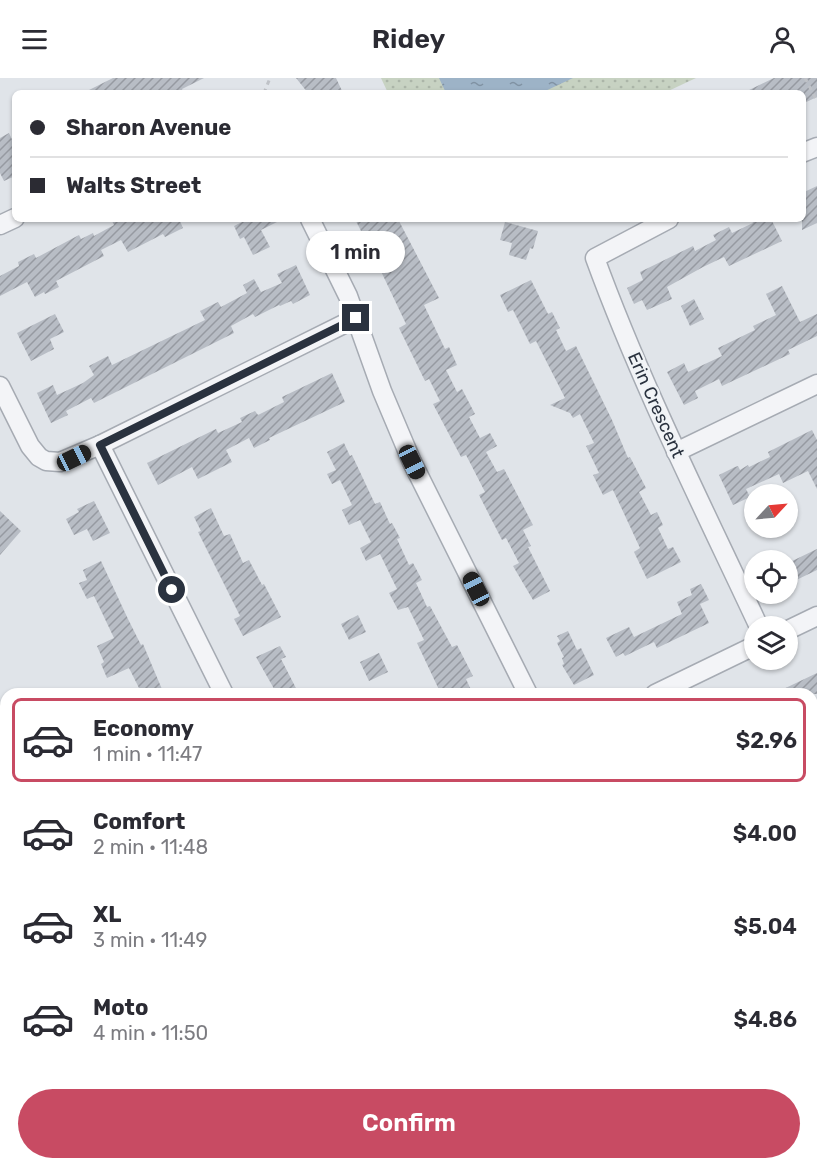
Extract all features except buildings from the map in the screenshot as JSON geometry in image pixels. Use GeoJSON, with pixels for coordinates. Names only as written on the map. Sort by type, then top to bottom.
{"type":"FeatureCollection","features":[{"type":"Feature","properties":{"kind":"street"},"geometry":{"type":"LineString","coordinates":[[311,222],[348,296],[382,391],[412,462],[525,688]]}},
{"type":"Feature","properties":{"kind":"street","name":"Erin Crescent"},"geometry":{"type":"LineString","coordinates":[[663,222],[595,258],[609,299],[676,452],[754,616]]}},
{"type":"Feature","properties":{"kind":"street"},"geometry":{"type":"LineString","coordinates":[[0,387],[42,467],[68,460],[100,445],[356,318]]}},
{"type":"Feature","properties":{"kind":"street"},"geometry":{"type":"LineString","coordinates":[[676,452],[817,384]]}},
{"type":"Feature","properties":{"kind":"street"},"geometry":{"type":"LineString","coordinates":[[100,445],[221,688]]}},
{"type":"Feature","properties":{"kind":"street"},"geometry":{"type":"LineString","coordinates":[[798,625],[817,616]]}},
{"type":"Feature","properties":{"kind":"street"},"geometry":{"type":"LineString","coordinates":[[667,688],[744,651]]}},
{"type":"Feature","properties":{"kind":"path"},"geometry":{"type":"LineString","coordinates":[[806,78],[817,101]]}},
{"type":"Feature","properties":{"kind":"green space"},"geometry":{"type":"Polygon","coordinates":[[[381,78],[696,78],[670,90],[387,90],[381,78]]]}},
{"type":"Feature","properties":{"kind":"water"},"geometry":{"type":"Polygon","coordinates":[[[439,78],[573,78],[547,90],[445,90],[439,78]]]}},
{"type":"Feature","properties":{"kind":"route"},"geometry":{"type":"LineString","coordinates":[[172,590],[100,445],[356,318]]}}]}
